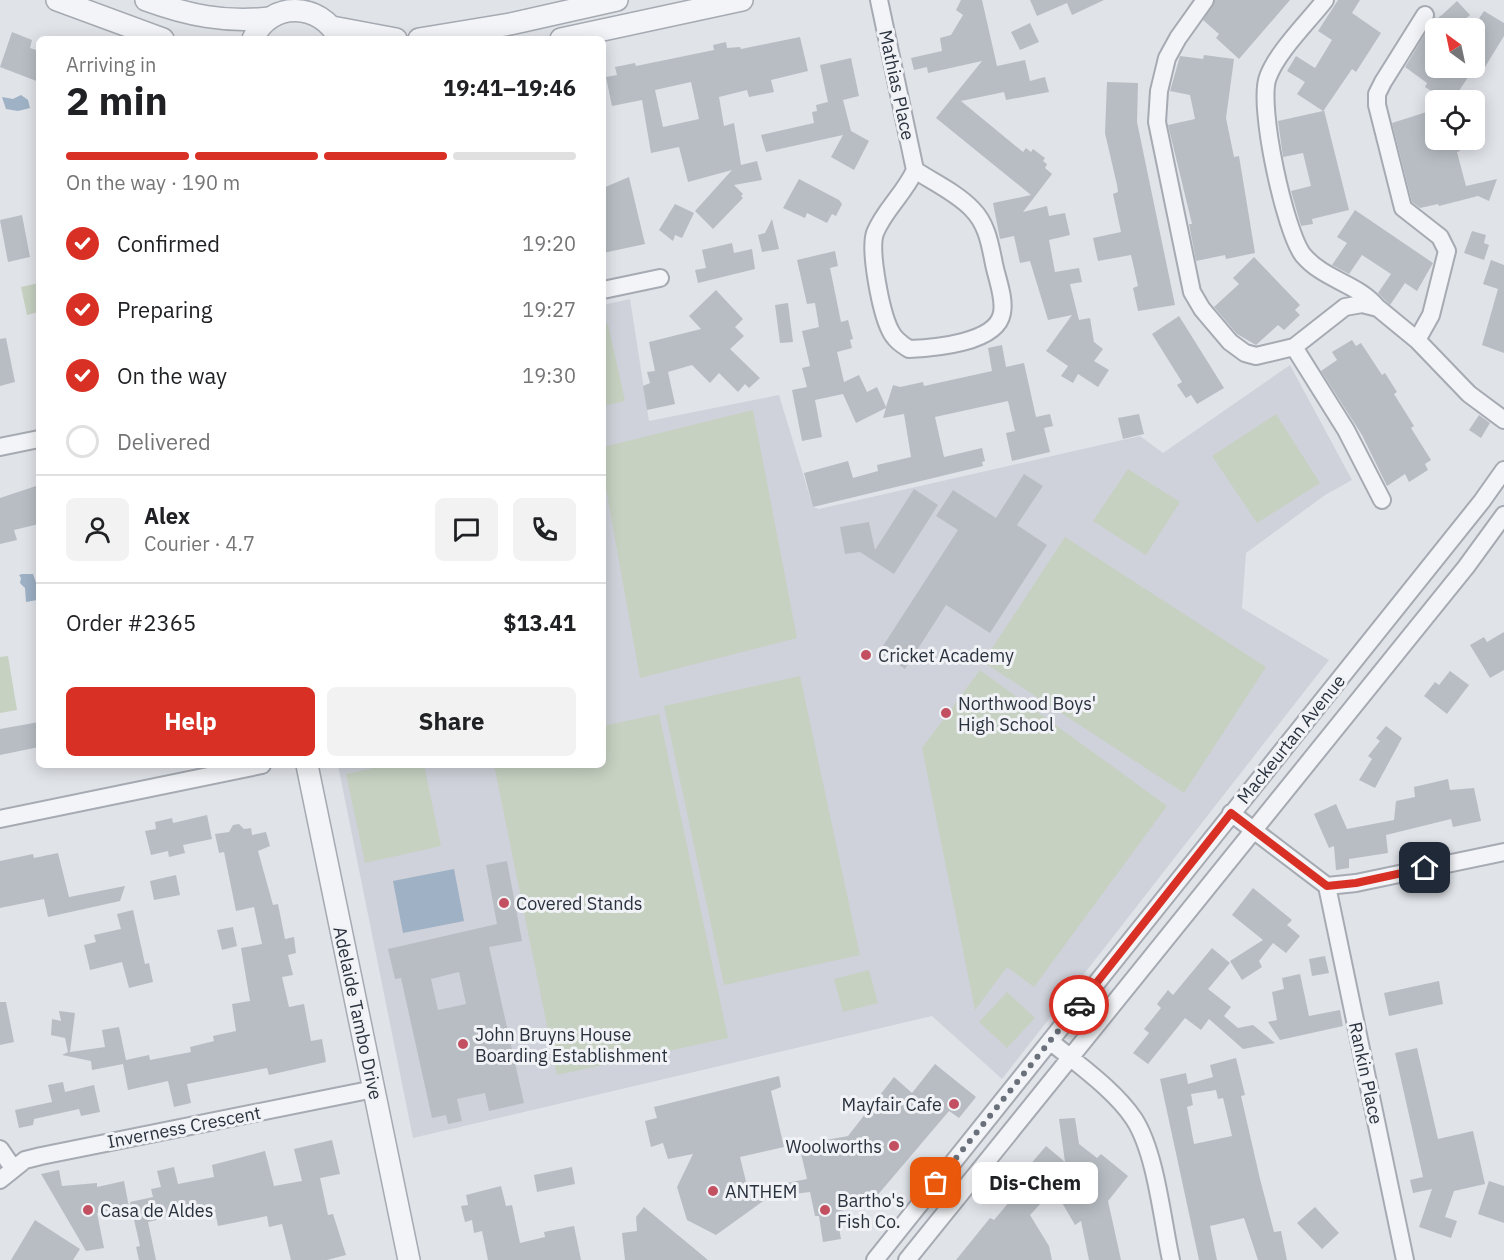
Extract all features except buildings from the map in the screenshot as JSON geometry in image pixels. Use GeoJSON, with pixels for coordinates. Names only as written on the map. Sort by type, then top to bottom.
{"type":"FeatureCollection","features":[{"type":"Feature","properties":{"kind":"street"},"geometry":{"type":"LineString","coordinates":[[57,0],[155,36]]}},
{"type":"Feature","properties":{"kind":"street"},"geometry":{"type":"LineString","coordinates":[[146,0],[175,11],[208,18],[243,21],[279,10],[301,9],[327,20],[385,36]]}},
{"type":"Feature","properties":{"kind":"street"},"geometry":{"type":"LineString","coordinates":[[458,36],[511,32],[617,0]]}},
{"type":"Feature","properties":{"kind":"street"},"geometry":{"type":"LineString","coordinates":[[575,36],[742,0]]}},
{"type":"Feature","properties":{"kind":"street","name":"Mathias Place"},"geometry":{"type":"LineString","coordinates":[[879,0],[915,170]]}},
{"type":"Feature","properties":{"kind":"street"},"geometry":{"type":"LineString","coordinates":[[1205,0],[1192,15],[1167,58],[1159,91],[1157,122],[1192,292],[1202,309],[1223,334],[1245,353],[1257,356],[1294,347],[1345,307],[1362,304],[1378,308]]}},
{"type":"Feature","properties":{"kind":"street"},"geometry":{"type":"LineString","coordinates":[[1325,0],[1269,74],[1263,103],[1281,194],[1302,254],[1320,272],[1362,292],[1417,340],[1462,387],[1504,420]]}},
{"type":"Feature","properties":{"kind":"street"},"geometry":{"type":"LineString","coordinates":[[256,36],[279,10]]}},
{"type":"Feature","properties":{"kind":"street"},"geometry":{"type":"LineString","coordinates":[[1417,340],[1431,315],[1447,251],[1440,237],[1403,208],[1377,105],[1377,94],[1425,15]]}},
{"type":"Feature","properties":{"kind":"street"},"geometry":{"type":"LineString","coordinates":[[915,170],[971,207],[981,219],[987,233],[1002,300],[999,324],[990,333],[978,338],[909,349],[890,331],[873,252],[874,236],[915,170]]}},
{"type":"Feature","properties":{"kind":"street"},"geometry":{"type":"LineString","coordinates":[[606,289],[660,278]]}},
{"type":"Feature","properties":{"kind":"street"},"geometry":{"type":"LineString","coordinates":[[1294,347],[1346,430],[1382,500]]}},
{"type":"Feature","properties":{"kind":"street"},"geometry":{"type":"LineString","coordinates":[[0,447],[36,440]]}},
{"type":"Feature","properties":{"kind":"street","name":"Mackeurtan Avenue"},"geometry":{"type":"LineString","coordinates":[[875,1260],[1482,501],[1504,470]]}},
{"type":"Feature","properties":{"kind":"street","name":"Mackeurtan Avenue"},"geometry":{"type":"LineString","coordinates":[[907,1260],[1069,1056],[1459,576],[1504,515]]}},
{"type":"Feature","properties":{"kind":"street"},"geometry":{"type":"LineString","coordinates":[[0,819],[247,768]]}},
{"type":"Feature","properties":{"kind":"street","name":"Adelaide Tambo Drive"},"geometry":{"type":"LineString","coordinates":[[308,768],[410,1260]]}},
{"type":"Feature","properties":{"kind":"street"},"geometry":{"type":"LineString","coordinates":[[1231,813],[1327,886],[1356,883],[1504,852]]}},
{"type":"Feature","properties":{"kind":"street","name":"Rankin Place"},"geometry":{"type":"LineString","coordinates":[[1327,886],[1405,1260]]}},
{"type":"Feature","properties":{"kind":"street"},"geometry":{"type":"LineString","coordinates":[[1050,1041],[1123,1104],[1145,1140],[1171,1260]]}},
{"type":"Feature","properties":{"kind":"street","name":"Inverness Crescent"},"geometry":{"type":"LineString","coordinates":[[0,1180],[13,1168],[41,1156],[374,1089]]}},
{"type":"Feature","properties":{"kind":"street"},"geometry":{"type":"LineString","coordinates":[[0,1149],[13,1168]]}},
{"type":"Feature","properties":{"kind":"shaded area","name":"Northwood Boys' High School"},"geometry":{"type":"Polygon","coordinates":[[[630,299],[649,421],[779,395],[813,507],[819,509],[1140,436],[1163,453],[1290,365],[1352,480],[1325,495],[1246,553],[1242,608],[1329,660],[1002,1079],[932,1016],[413,1138],[339,768],[606,768],[606,304],[630,299]]]}},
{"type":"Feature","properties":{"kind":"green space"},"geometry":{"type":"Polygon","coordinates":[[[36,284],[36,313],[27,315],[21,287],[36,284]]]}},
{"type":"Feature","properties":{"kind":"green space"},"geometry":{"type":"Polygon","coordinates":[[[606,324],[608,324],[625,401],[606,405],[606,324]]]}},
{"type":"Feature","properties":{"kind":"green space"},"geometry":{"type":"Polygon","coordinates":[[[753,410],[797,638],[640,678],[606,489],[606,446],[753,410]]]}},
{"type":"Feature","properties":{"kind":"green space"},"geometry":{"type":"Polygon","coordinates":[[[1276,414],[1320,483],[1257,523],[1212,456],[1276,414]]]}},
{"type":"Feature","properties":{"kind":"green space"},"geometry":{"type":"Polygon","coordinates":[[[1128,469],[1180,502],[1146,555],[1093,521],[1128,469]]]}},
{"type":"Feature","properties":{"kind":"green space"},"geometry":{"type":"Polygon","coordinates":[[[1065,537],[1266,667],[1184,793],[983,662],[1065,537]]]}},
{"type":"Feature","properties":{"kind":"green space"},"geometry":{"type":"Polygon","coordinates":[[[8,656],[17,710],[0,713],[0,657],[8,656]]]}},
{"type":"Feature","properties":{"kind":"green space"},"geometry":{"type":"Polygon","coordinates":[[[980,670],[1167,806],[1034,987],[1007,967],[975,1010],[922,748],[980,670]]]}},
{"type":"Feature","properties":{"kind":"green space"},"geometry":{"type":"Polygon","coordinates":[[[800,676],[860,955],[724,985],[664,706],[800,676]]]}},
{"type":"Feature","properties":{"kind":"green space"},"geometry":{"type":"Polygon","coordinates":[[[659,714],[728,1038],[557,1075],[495,768],[606,768],[606,725],[659,714]]]}},
{"type":"Feature","properties":{"kind":"green space"},"geometry":{"type":"Polygon","coordinates":[[[373,768],[425,768],[441,846],[365,863],[346,774],[373,768]]]}},
{"type":"Feature","properties":{"kind":"green space"},"geometry":{"type":"Polygon","coordinates":[[[869,970],[878,1003],[843,1012],[834,979],[869,970]]]}},
{"type":"Feature","properties":{"kind":"green space"},"geometry":{"type":"Polygon","coordinates":[[[1007,992],[1035,1018],[1007,1048],[979,1022],[1007,992]]]}},
{"type":"Feature","properties":{"kind":"water"},"geometry":{"type":"Polygon","coordinates":[[[21,95],[28,100],[30,108],[18,111],[6,109],[2,97],[13,99],[21,95]]]}},
{"type":"Feature","properties":{"kind":"water"},"geometry":{"type":"Polygon","coordinates":[[[33,574],[36,582],[36,600],[26,602],[25,588],[20,583],[19,575],[33,574]]]}},
{"type":"Feature","properties":{"kind":"water"},"geometry":{"type":"Polygon","coordinates":[[[454,869],[464,921],[403,933],[393,881],[454,869]]]}},
{"type":"Feature","properties":{"kind":"way so far"},"geometry":{"type":"LineString","coordinates":[[936,1183],[1079,1005]]}},
{"type":"Feature","properties":{"kind":"place","name":"Cricket Academy"},"geometry":{"type":"Point","coordinates":[866,655]}},
{"type":"Feature","properties":{"kind":"place","name":"Northwood Boys' High School"},"geometry":{"type":"Point","coordinates":[946,713]}},
{"type":"Feature","properties":{"kind":"place","name":"Covered Stands"},"geometry":{"type":"Point","coordinates":[504,903]}},
{"type":"Feature","properties":{"kind":"place","name":"John Bruyns House Boarding Establishment"},"geometry":{"type":"Point","coordinates":[463,1044]}},
{"type":"Feature","properties":{"kind":"place","name":"Mayfair Cafe"},"geometry":{"type":"Point","coordinates":[954,1104]}},
{"type":"Feature","properties":{"kind":"place","name":"Woolworths"},"geometry":{"type":"Point","coordinates":[894,1146]}},
{"type":"Feature","properties":{"kind":"place","name":"Dis-Chem"},"geometry":{"type":"Point","coordinates":[936,1183]}},
{"type":"Feature","properties":{"kind":"place","name":"ANTHEM"},"geometry":{"type":"Point","coordinates":[713,1191]}},
{"type":"Feature","properties":{"kind":"place","name":"Casa de Aldes"},"geometry":{"type":"Point","coordinates":[88,1210]}},
{"type":"Feature","properties":{"kind":"place","name":"Bartho's Fish Co."},"geometry":{"type":"Point","coordinates":[825,1210]}},
{"type":"Feature","properties":{"kind":"route"},"geometry":{"type":"LineString","coordinates":[[1079,1005],[1231,813],[1306,873],[1327,886],[1356,883],[1425,868]]}}]}
